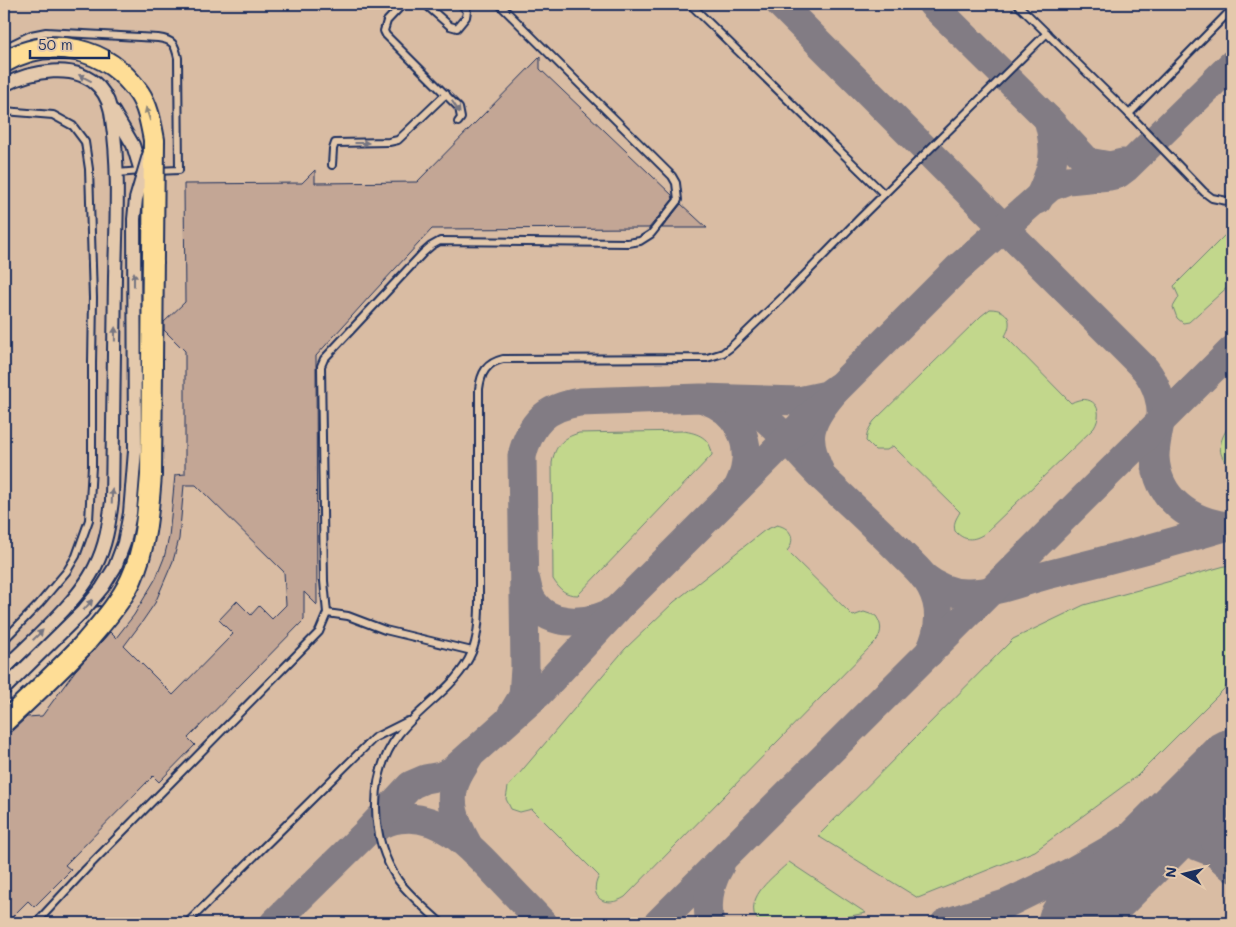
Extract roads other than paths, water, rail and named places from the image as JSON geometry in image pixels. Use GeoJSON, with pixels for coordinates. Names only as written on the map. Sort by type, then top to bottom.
{"type":"FeatureCollection","features":[{"type":"Feature","properties":{"kind":"highway"},"geometry":{"type":"LineString","coordinates":[[4,62],[25,52],[45,47],[62,47],[98,57],[122,74],[140,94],[147,109],[154,140],[151,475],[148,520],[142,549],[131,581],[117,604],[100,626],[66,663],[4,722]]}},
{"type":"Feature","properties":{"kind":"street"},"geometry":{"type":"LineString","coordinates":[[4,85],[26,76],[46,72],[78,74],[90,79],[100,88],[133,146],[146,186],[141,516],[132,557],[108,604],[4,708]]}},
{"type":"Feature","properties":{"kind":"street"},"geometry":{"type":"LineString","coordinates":[[4,669],[82,588],[95,568],[104,548],[109,526],[112,501],[117,173],[112,117],[108,101]]}},
{"type":"Feature","properties":{"kind":"street"},"geometry":{"type":"LineString","coordinates":[[4,689],[83,611],[102,588],[115,567],[124,543],[130,513],[135,451],[134,219],[141,178],[154,140]]}},
{"type":"Feature","properties":{"kind":"lane"},"geometry":{"type":"LineString","coordinates":[[403,4],[387,21],[384,31],[459,108],[461,118],[458,122]]}},
{"type":"Feature","properties":{"kind":"lane"},"geometry":{"type":"LineString","coordinates":[[425,4],[450,26],[457,28],[466,17],[467,11],[461,4]]}},
{"type":"Feature","properties":{"kind":"lane"},"geometry":{"type":"LineString","coordinates":[[36,923],[86,869],[319,632],[327,613],[324,581],[321,366],[324,359],[423,253],[440,241],[628,243],[640,241],[651,234],[678,200],[676,183],[672,176],[501,6],[503,4]]}},
{"type":"Feature","properties":{"kind":"lane"},"geometry":{"type":"LineString","coordinates":[[690,4],[884,194]]}},
{"type":"Feature","properties":{"kind":"lane"},"geometry":{"type":"LineString","coordinates":[[1017,4],[1129,114],[1204,192],[1212,198],[1232,202]]}},
{"type":"Feature","properties":{"kind":"lane"},"geometry":{"type":"LineString","coordinates":[[1129,114],[1232,9]]}},
{"type":"Feature","properties":{"kind":"lane"},"geometry":{"type":"LineString","coordinates":[[4,48],[31,35],[46,32],[158,38],[173,43],[178,58],[179,170],[117,173]]}},
{"type":"Feature","properties":{"kind":"lane"},"geometry":{"type":"LineString","coordinates":[[441,923],[400,882],[383,851],[379,835],[376,802],[381,770],[391,746],[412,719],[457,676],[469,659],[472,651],[478,626],[479,604],[480,377],[489,364],[503,359],[707,358],[723,354],[786,294],[1047,33]]}},
{"type":"Feature","properties":{"kind":"lane"},"geometry":{"type":"LineString","coordinates":[[332,165],[335,143],[389,142],[398,140],[446,94]]}},
{"type":"Feature","properties":{"kind":"lane"},"geometry":{"type":"LineString","coordinates":[[4,111],[53,115],[73,126],[85,142],[89,169],[93,298],[92,466],[89,520],[76,556],[67,571],[39,604],[4,640]]}},
{"type":"Feature","properties":{"kind":"lane"},"geometry":{"type":"LineString","coordinates":[[327,613],[348,616],[386,630],[472,651]]}},
{"type":"Feature","properties":{"kind":"lane"},"geometry":{"type":"LineString","coordinates":[[187,923],[374,738],[412,719]]}}]}
